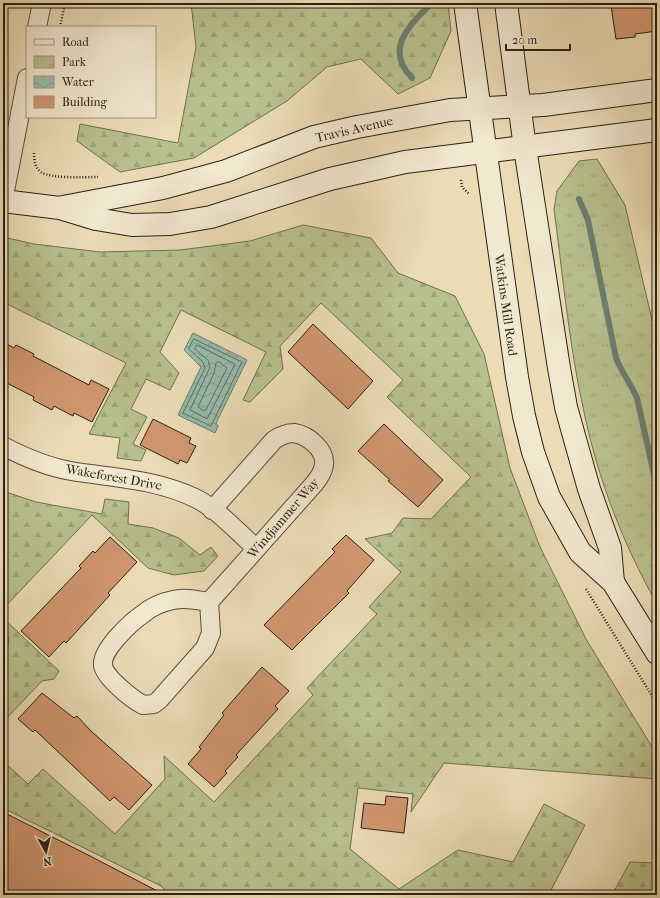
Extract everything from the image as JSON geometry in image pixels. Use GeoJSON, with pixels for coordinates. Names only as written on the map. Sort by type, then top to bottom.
{"type":"FeatureCollection","features":[{"type":"Feature","properties":{"kind":"street"},"geometry":{"type":"LineString","coordinates":[[37,26],[42,3]]}},
{"type":"Feature","properties":{"kind":"street","name":"Watkins Mill Road"},"geometry":{"type":"LineString","coordinates":[[466,3],[485,152],[517,377],[533,452],[549,497],[580,552],[613,582],[657,653]]}},
{"type":"Feature","properties":{"kind":"street","name":"Watkins Mill Road"},"geometry":{"type":"LineString","coordinates":[[506,3],[525,148],[566,407],[589,489],[610,548],[613,582]]}},
{"type":"Feature","properties":{"kind":"street"},"geometry":{"type":"LineString","coordinates":[[3,201],[26,83]]}},
{"type":"Feature","properties":{"kind":"street","name":"Travis Avenue"},"geometry":{"type":"LineString","coordinates":[[60,208],[163,188],[226,172],[314,137],[357,127],[450,110],[519,106],[657,90]]}},
{"type":"Feature","properties":{"kind":"street","name":"Travis Avenue"},"geometry":{"type":"LineString","coordinates":[[3,201],[60,208],[96,219],[132,225],[170,224],[211,217],[338,177],[405,162],[525,148],[657,130]]}},
{"type":"Feature","properties":{"kind":"street","name":"Windjammer Way"},"geometry":{"type":"LineString","coordinates":[[209,602],[314,484],[322,472],[324,464],[323,455],[312,442],[304,436],[294,433],[284,434],[274,440],[212,510]]}},
{"type":"Feature","properties":{"kind":"street","name":"Wakeforest Drive"},"geometry":{"type":"LineString","coordinates":[[3,446],[41,462],[70,471],[135,479],[174,489],[197,499],[256,548]]}},
{"type":"Feature","properties":{"kind":"street"},"geometry":{"type":"LineString","coordinates":[[188,598],[209,602],[211,633],[205,648],[154,704],[143,705],[138,702],[107,675],[102,663],[106,652],[143,613],[160,604],[173,600],[188,598]]}},
{"type":"Feature","properties":{"kind":"path"},"geometry":{"type":"LineString","coordinates":[[60,26],[65,3]]}},
{"type":"Feature","properties":{"kind":"path"},"geometry":{"type":"LineString","coordinates":[[34,152],[35,163],[41,172],[50,175],[102,176]]}},
{"type":"Feature","properties":{"kind":"green space"},"geometry":{"type":"Polygon","coordinates":[[[191,3],[448,3],[451,31],[430,78],[398,94],[361,59],[327,67],[287,101],[194,158],[120,172],[77,141],[80,124],[178,143],[196,47],[191,3]]]}},
{"type":"Feature","properties":{"kind":"green space"},"geometry":{"type":"Polygon","coordinates":[[[597,159],[625,205],[657,341],[657,604],[633,558],[604,486],[590,437],[579,387],[567,311],[554,209],[557,191],[579,161],[597,159]]]}},
{"type":"Feature","properties":{"kind":"green space"},"geometry":{"type":"Polygon","coordinates":[[[303,225],[371,238],[398,273],[455,296],[484,354],[510,468],[540,547],[586,639],[657,755],[657,779],[444,763],[411,812],[413,794],[358,788],[350,849],[399,889],[458,850],[513,862],[544,804],[585,825],[549,894],[551,895],[170,895],[161,886],[3,808],[3,761],[28,784],[43,769],[115,834],[165,779],[164,756],[214,802],[313,695],[307,688],[377,614],[369,607],[401,572],[365,539],[392,533],[403,518],[431,519],[471,477],[387,397],[403,380],[321,303],[280,346],[283,369],[250,402],[243,400],[266,352],[181,310],[160,352],[179,373],[170,390],[146,379],[131,409],[147,417],[133,444],[146,450],[141,461],[117,458],[120,438],[89,434],[126,363],[3,302],[3,237],[34,244],[100,252],[180,250],[250,241],[303,225]]]}},
{"type":"Feature","properties":{"kind":"green space"},"geometry":{"type":"Polygon","coordinates":[[[3,491],[36,502],[102,514],[105,499],[129,502],[128,524],[153,528],[179,538],[200,555],[211,547],[218,556],[204,571],[174,575],[148,568],[92,515],[3,609],[3,491]]]}},
{"type":"Feature","properties":{"kind":"green space"},"geometry":{"type":"Polygon","coordinates":[[[3,618],[59,671],[54,679],[42,681],[3,722],[3,661],[7,656],[9,637],[3,632],[3,618]]]}},
{"type":"Feature","properties":{"kind":"green space"},"geometry":{"type":"Polygon","coordinates":[[[630,862],[657,863],[657,895],[612,895],[630,862]]]}},
{"type":"Feature","properties":{"kind":"water"},"geometry":{"type":"Polygon","coordinates":[[[193,333],[247,360],[216,423],[218,426],[215,433],[178,415],[201,367],[184,350],[193,333]]]}},
{"type":"Feature","properties":{"kind":"building"},"geometry":{"type":"Polygon","coordinates":[[[632,3],[657,3],[657,31],[635,34],[635,37],[616,39],[611,6],[632,3]]]}},
{"type":"Feature","properties":{"kind":"building"},"geometry":{"type":"Polygon","coordinates":[[[313,324],[373,381],[348,409],[288,352],[313,324]]]}},
{"type":"Feature","properties":{"kind":"building"},"geometry":{"type":"Polygon","coordinates":[[[3,342],[14,348],[16,345],[34,354],[33,356],[89,385],[91,380],[109,389],[92,422],[74,413],[73,416],[54,406],[52,410],[33,400],[34,397],[3,381],[3,342]]]}},
{"type":"Feature","properties":{"kind":"building"},"geometry":{"type":"Polygon","coordinates":[[[153,419],[191,438],[189,443],[196,446],[187,463],[180,460],[178,464],[140,445],[153,419]]]}},
{"type":"Feature","properties":{"kind":"building"},"geometry":{"type":"Polygon","coordinates":[[[384,424],[443,480],[418,507],[388,481],[390,480],[358,451],[384,424]]]}},
{"type":"Feature","properties":{"kind":"building"},"geometry":{"type":"Polygon","coordinates":[[[346,535],[374,560],[347,591],[349,593],[292,650],[264,625],[335,552],[332,549],[346,535]]]}},
{"type":"Feature","properties":{"kind":"building"},"geometry":{"type":"Polygon","coordinates":[[[110,537],[137,562],[108,593],[110,595],[66,643],[64,641],[49,657],[21,631],[81,568],[79,566],[93,551],[95,553],[110,537]]]}},
{"type":"Feature","properties":{"kind":"building"},"geometry":{"type":"Polygon","coordinates":[[[262,667],[289,691],[275,706],[278,709],[236,755],[238,757],[225,771],[227,773],[214,787],[188,764],[201,749],[199,747],[224,715],[222,713],[262,667]]]}},
{"type":"Feature","properties":{"kind":"building"},"geometry":{"type":"Polygon","coordinates":[[[42,693],[74,718],[77,716],[91,731],[152,785],[129,810],[114,797],[110,801],[35,730],[33,732],[18,719],[42,693]]]}},
{"type":"Feature","properties":{"kind":"building"},"geometry":{"type":"Polygon","coordinates":[[[386,796],[408,798],[404,833],[361,828],[364,803],[385,805],[386,796]]]}},
{"type":"Feature","properties":{"kind":"building"},"geometry":{"type":"Polygon","coordinates":[[[3,812],[165,895],[17,895],[3,888],[3,812]]]}},
{"type":"Feature","properties":{"kind":"waterway"},"geometry":{"type":"LineString","coordinates":[[412,78],[405,70],[401,62],[400,47],[402,39],[411,24],[431,3]]}},
{"type":"Feature","properties":{"kind":"waterway"},"geometry":{"type":"LineString","coordinates":[[579,199],[588,220],[616,358],[637,398],[657,488]]}}]}
